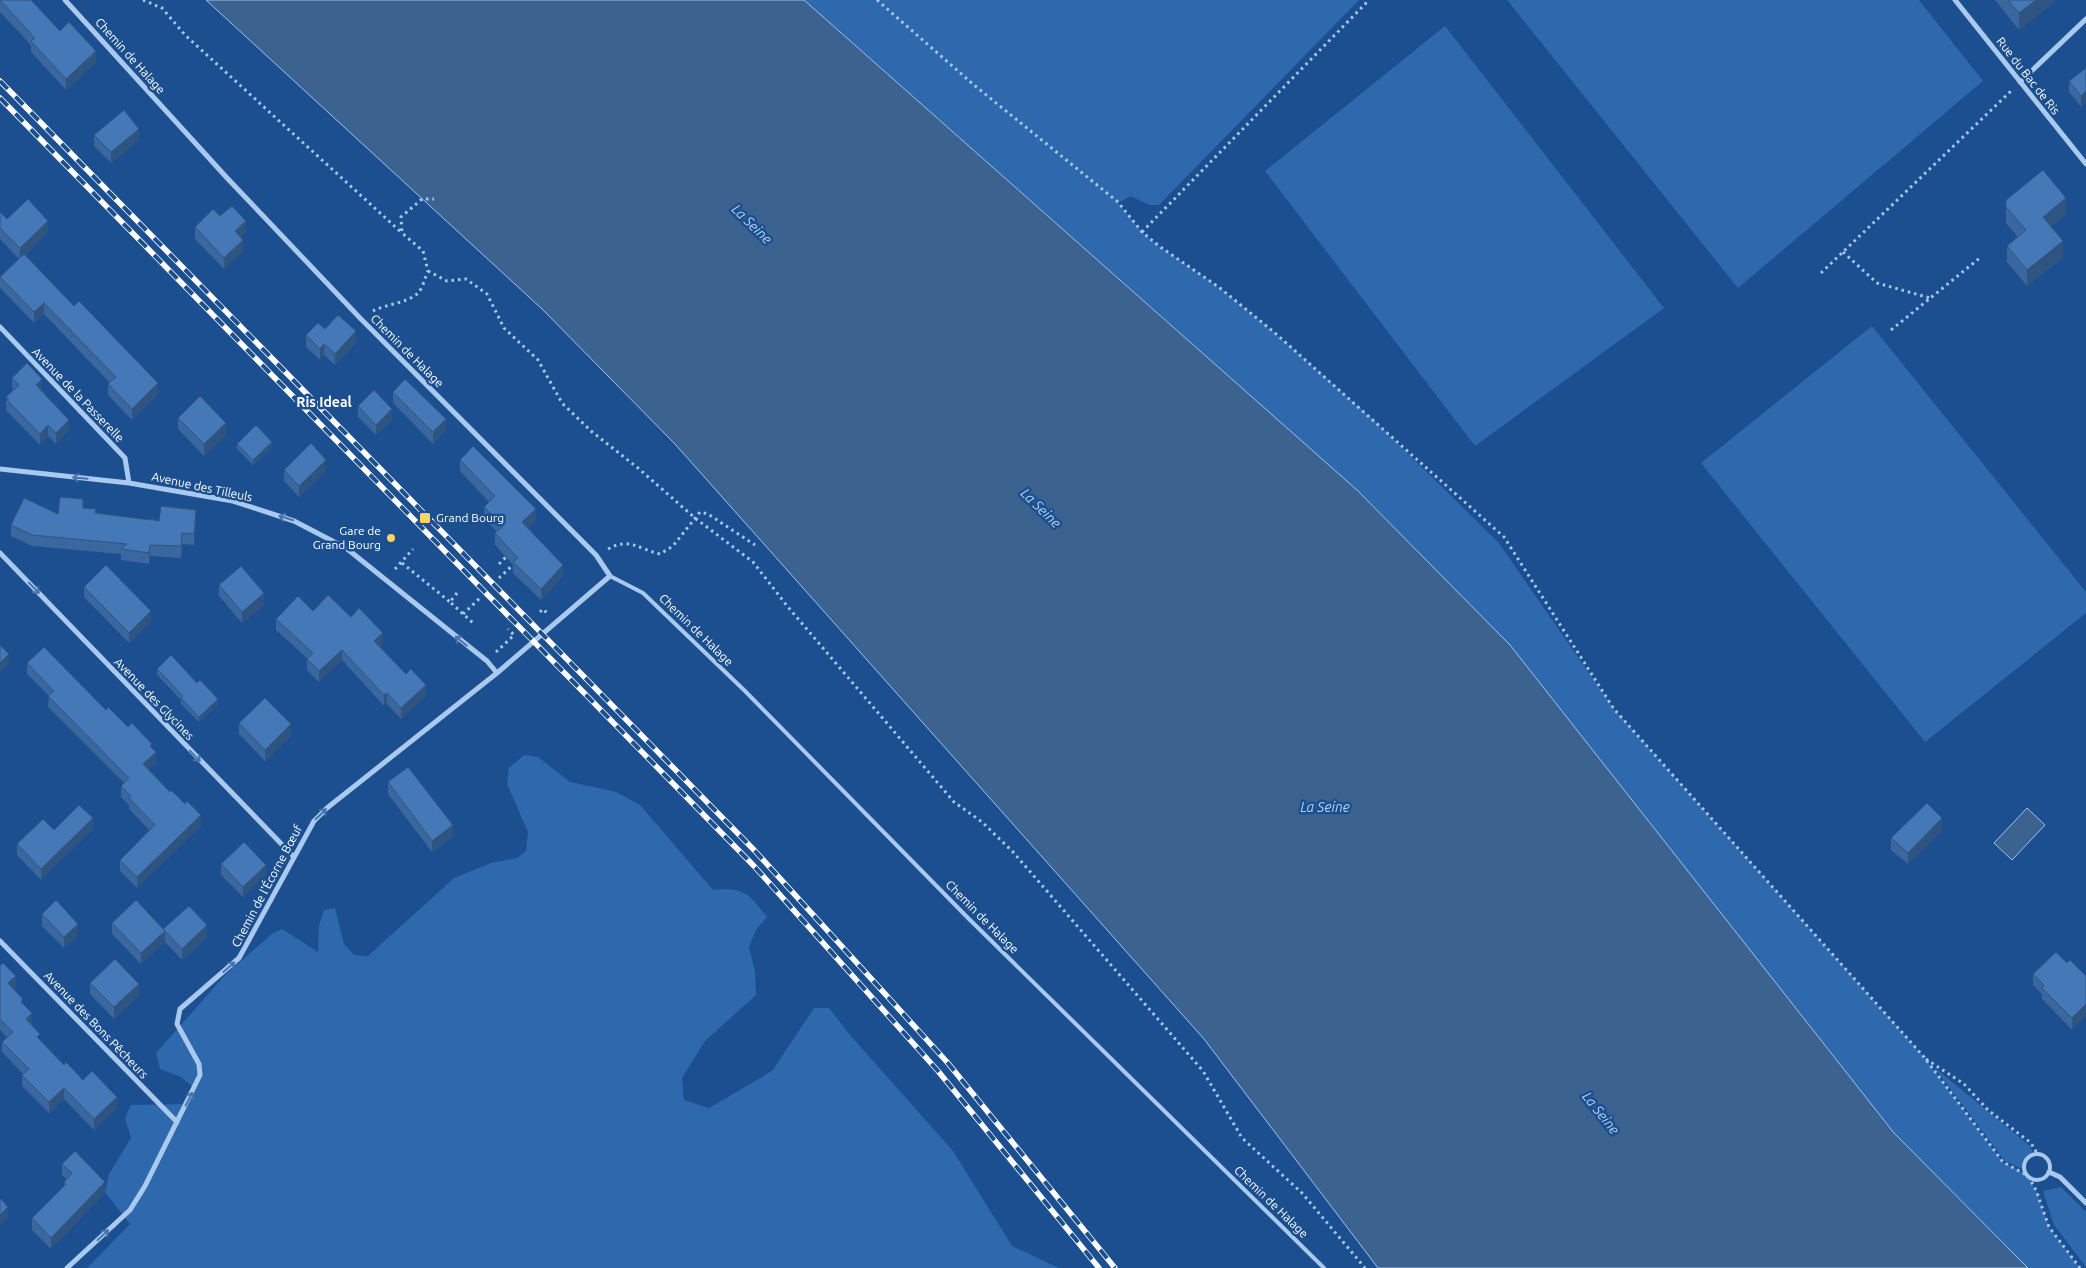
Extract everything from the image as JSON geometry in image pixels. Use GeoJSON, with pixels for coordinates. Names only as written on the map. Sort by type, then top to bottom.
{"type":"FeatureCollection","features":[{"type":"Feature","properties":{"kind":"street","name":"Chemin de Halage"},"geometry":{"type":"LineString","coordinates":[[65,0],[228,179],[360,318],[596,555],[610,576]]}},
{"type":"Feature","properties":{"kind":"street","name":"Rue du Bac de Ris"},"geometry":{"type":"LineString","coordinates":[[1956,0],[2086,164]]}},
{"type":"Feature","properties":{"kind":"street"},"geometry":{"type":"LineString","coordinates":[[2020,82],[2086,19]]}},
{"type":"Feature","properties":{"kind":"street","name":"Avenue de la Passerelle"},"geometry":{"type":"LineString","coordinates":[[0,328],[125,458],[129,483]]}},
{"type":"Feature","properties":{"kind":"street","name":"Avenue des Tilleuls"},"geometry":{"type":"LineString","coordinates":[[0,469],[129,483],[233,501],[294,520],[346,548],[487,661],[497,674]]}},
{"type":"Feature","properties":{"kind":"street","name":"Avenue des Glycines"},"geometry":{"type":"LineString","coordinates":[[0,553],[294,857]]}},
{"type":"Feature","properties":{"kind":"street","name":"Chemin de l'Écorne Bœuf"},"geometry":{"type":"LineString","coordinates":[[67,1268],[130,1210],[145,1186],[200,1075],[199,1064],[177,1024],[180,1009],[239,958],[314,821],[327,808],[497,674],[610,576]]}},
{"type":"Feature","properties":{"kind":"street","name":"Avenue des Bons Pêcheurs"},"geometry":{"type":"LineString","coordinates":[[0,941],[177,1122]]}},
{"type":"Feature","properties":{"kind":"street"},"geometry":{"type":"LineString","coordinates":[[2049,1172],[2060,1177],[2086,1204]]}},
{"type":"Feature","properties":{"kind":"lane","name":"Chemin de Halage"},"geometry":{"type":"LineString","coordinates":[[610,576],[643,593],[745,691],[969,919],[1324,1268]]}},
{"type":"Feature","properties":{"kind":"lane"},"geometry":{"type":"LineString","coordinates":[[2038,1154],[2044,1156],[2049,1161],[2049,1172],[2044,1179],[2037,1180],[2028,1176],[2024,1167],[2026,1161],[2031,1156],[2038,1154]]}},
{"type":"Feature","properties":{"kind":"path"},"geometry":{"type":"LineString","coordinates":[[143,0],[162,8],[185,35],[423,250],[428,271],[418,292],[404,300],[384,306],[360,318]]}},
{"type":"Feature","properties":{"kind":"path"},"geometry":{"type":"LineString","coordinates":[[877,0],[974,85],[1118,202],[1142,232],[1220,288],[1275,333],[1504,537],[1614,709],[1924,1057],[2003,1162],[2028,1176],[2036,1190],[2049,1227],[2080,1268]]}},
{"type":"Feature","properties":{"kind":"path"},"geometry":{"type":"LineString","coordinates":[[1142,232],[1369,0]]}},
{"type":"Feature","properties":{"kind":"path"},"geometry":{"type":"LineString","coordinates":[[1821,272],[2020,82]]}},
{"type":"Feature","properties":{"kind":"path"},"geometry":{"type":"LineString","coordinates":[[402,233],[401,217],[422,199],[434,199]]}},
{"type":"Feature","properties":{"kind":"path"},"geometry":{"type":"LineString","coordinates":[[1843,252],[1877,283],[1930,298]]}},
{"type":"Feature","properties":{"kind":"path"},"geometry":{"type":"LineString","coordinates":[[1891,330],[1981,257]]}},
{"type":"Feature","properties":{"kind":"path"},"geometry":{"type":"LineString","coordinates":[[428,271],[447,281],[466,279],[487,294],[504,328],[538,360],[562,403],[590,431],[638,468],[695,518],[753,562],[788,607],[954,802],[982,822],[1013,852],[1203,1070],[1242,1138],[1302,1193],[1365,1268]]}},
{"type":"Feature","properties":{"kind":"path"},"geometry":{"type":"LineString","coordinates":[[596,555],[618,543],[626,543],[660,554],[673,546],[700,512],[708,514],[755,545]]}},
{"type":"Feature","properties":{"kind":"path"},"geometry":{"type":"LineString","coordinates":[[413,549],[403,561],[473,623]]}},
{"type":"Feature","properties":{"kind":"path"},"geometry":{"type":"LineString","coordinates":[[499,564],[510,553]]}},
{"type":"Feature","properties":{"kind":"path"},"geometry":{"type":"LineString","coordinates":[[499,578],[517,560]]}},
{"type":"Feature","properties":{"kind":"path"},"geometry":{"type":"LineString","coordinates":[[450,602],[457,593]]}},
{"type":"Feature","properties":{"kind":"path"},"geometry":{"type":"LineString","coordinates":[[464,614],[480,598]]}},
{"type":"Feature","properties":{"kind":"path"},"geometry":{"type":"LineString","coordinates":[[487,661],[514,635],[508,629]]}},
{"type":"Feature","properties":{"kind":"path"},"geometry":{"type":"LineString","coordinates":[[1924,1057],[1964,1084],[1988,1110],[2031,1143],[2038,1154]]}},
{"type":"Feature","properties":{"kind":"shaded area"},"geometry":{"type":"Polygon","coordinates":[[[804,0],[1359,0],[1159,205],[1149,205],[1131,196],[1118,203],[1142,232],[1220,288],[1275,333],[1374,420],[1498,542],[1614,709],[1924,1057],[2003,1162],[2026,1174],[2036,1190],[2049,1227],[2080,1268],[2028,1268],[1894,1133],[1521,660],[1176,329],[804,0]]]}},
{"type":"Feature","properties":{"kind":"shaded area"},"geometry":{"type":"Polygon","coordinates":[[[1507,0],[1919,0],[1983,81],[1738,288],[1507,0]]]}},
{"type":"Feature","properties":{"kind":"shaded area"},"geometry":{"type":"Polygon","coordinates":[[[1445,26],[1664,308],[1475,446],[1265,171],[1445,26]]]}},
{"type":"Feature","properties":{"kind":"shaded area"},"geometry":{"type":"Polygon","coordinates":[[[1872,326],[2086,592],[2086,613],[1925,742],[1701,463],[1872,326]]]}},
{"type":"Feature","properties":{"kind":"shaded area"},"geometry":{"type":"Polygon","coordinates":[[[524,755],[538,757],[570,782],[616,792],[640,805],[713,890],[732,890],[745,894],[767,917],[756,930],[749,947],[755,972],[756,995],[705,1041],[682,1078],[684,1100],[709,1108],[772,1071],[814,1008],[829,1008],[850,1035],[953,1151],[1012,1246],[1059,1268],[87,1268],[130,1224],[105,1192],[109,1174],[131,1138],[125,1118],[131,1105],[189,1104],[192,1086],[181,1077],[160,1069],[156,1053],[226,974],[273,933],[282,929],[318,952],[319,926],[324,910],[335,908],[344,944],[354,955],[368,956],[454,878],[491,863],[517,858],[526,851],[528,832],[507,784],[509,768],[524,755]]]}},
{"type":"Feature","properties":{"kind":"shaded area"},"geometry":{"type":"Polygon","coordinates":[[[1934,1067],[2030,1146],[2033,1153],[2023,1161],[2022,1169],[2005,1161],[1934,1067]]]}},
{"type":"Feature","properties":{"kind":"shaded area"},"geometry":{"type":"Polygon","coordinates":[[[2061,1187],[2086,1212],[2086,1267],[2054,1225],[2043,1191],[2061,1187]]]}},
{"type":"Feature","properties":{"kind":"water","name":"La Seine"},"geometry":{"type":"Polygon","coordinates":[[[206,0],[804,0],[1357,490],[1510,645],[1894,1133],[2028,1268],[1378,1268],[1204,1039],[675,444],[542,309],[206,0]]]}},
{"type":"Feature","properties":{"kind":"water"},"geometry":{"type":"Polygon","coordinates":[[[2027,808],[2045,825],[2012,860],[1994,843],[2027,808]]]}},
{"type":"Feature","properties":{"kind":"building"},"geometry":{"type":"Polygon","coordinates":[[[0,0],[31,0],[60,31],[69,22],[96,51],[66,79],[31,41],[35,38],[0,0]]]}},
{"type":"Feature","properties":{"kind":"building"},"geometry":{"type":"Polygon","coordinates":[[[2008,0],[2036,0],[2019,13],[2008,0]]]}},
{"type":"Feature","properties":{"kind":"building"},"geometry":{"type":"Polygon","coordinates":[[[2086,68],[2086,91],[2081,96],[2069,81],[2086,68]]]}},
{"type":"Feature","properties":{"kind":"building"},"geometry":{"type":"Polygon","coordinates":[[[124,110],[139,129],[111,152],[94,135],[124,110]]]}},
{"type":"Feature","properties":{"kind":"building"},"geometry":{"type":"Polygon","coordinates":[[[2043,170],[2066,198],[2043,217],[2063,241],[2027,270],[2007,246],[2026,230],[2006,207],[2006,200],[2043,170]]]}},
{"type":"Feature","properties":{"kind":"building"},"geometry":{"type":"Polygon","coordinates":[[[28,199],[48,221],[20,248],[0,228],[0,212],[7,219],[28,199]]]}},
{"type":"Feature","properties":{"kind":"building"},"geometry":{"type":"Polygon","coordinates":[[[232,206],[246,221],[235,231],[243,240],[224,258],[195,227],[213,209],[220,216],[232,206]]]}},
{"type":"Feature","properties":{"kind":"building"},"geometry":{"type":"Polygon","coordinates":[[[24,254],[74,306],[79,301],[158,383],[132,409],[108,384],[116,377],[44,303],[34,312],[0,277],[24,254]]]}},
{"type":"Feature","properties":{"kind":"building"},"geometry":{"type":"Polygon","coordinates":[[[338,315],[356,331],[335,354],[324,344],[320,349],[306,335],[318,323],[325,329],[338,315]]]}},
{"type":"Feature","properties":{"kind":"building"},"geometry":{"type":"Polygon","coordinates":[[[27,363],[42,379],[36,385],[69,420],[56,433],[48,425],[40,434],[6,399],[9,400],[6,397],[19,385],[12,378],[27,363]]]}},
{"type":"Feature","properties":{"kind":"building"},"geometry":{"type":"Polygon","coordinates":[[[405,379],[446,419],[433,432],[393,392],[405,379]]]}},
{"type":"Feature","properties":{"kind":"building"},"geometry":{"type":"Polygon","coordinates":[[[374,390],[392,409],[376,425],[358,406],[374,390]]]}},
{"type":"Feature","properties":{"kind":"building"},"geometry":{"type":"Polygon","coordinates":[[[200,396],[226,423],[204,444],[178,418],[200,396]]]}},
{"type":"Feature","properties":{"kind":"building"},"geometry":{"type":"Polygon","coordinates":[[[256,425],[272,442],[253,460],[237,444],[256,425]]]}},
{"type":"Feature","properties":{"kind":"building"},"geometry":{"type":"Polygon","coordinates":[[[311,443],[326,460],[299,486],[284,470],[311,443]]]}},
{"type":"Feature","properties":{"kind":"building"},"geometry":{"type":"Polygon","coordinates":[[[473,446],[536,509],[522,522],[563,565],[541,589],[513,562],[518,558],[495,533],[503,526],[484,507],[495,496],[460,460],[473,446]]]}},
{"type":"Feature","properties":{"kind":"building"},"geometry":{"type":"Polygon","coordinates":[[[60,497],[83,499],[83,508],[96,509],[95,513],[151,520],[154,517],[153,520],[159,521],[161,506],[196,510],[194,534],[182,533],[181,546],[150,545],[149,553],[121,549],[127,544],[32,535],[11,525],[24,498],[58,514],[60,497]]]}},
{"type":"Feature","properties":{"kind":"building"},"geometry":{"type":"Polygon","coordinates":[[[106,565],[151,611],[129,633],[84,587],[106,565]]]}},
{"type":"Feature","properties":{"kind":"building"},"geometry":{"type":"Polygon","coordinates":[[[241,566],[264,593],[242,612],[219,585],[241,566]]]}},
{"type":"Feature","properties":{"kind":"building"},"geometry":{"type":"Polygon","coordinates":[[[328,595],[351,617],[359,608],[383,633],[374,641],[406,674],[411,669],[426,685],[401,708],[387,693],[384,695],[342,650],[319,671],[307,659],[313,653],[276,619],[298,596],[313,611],[328,595]]]}},
{"type":"Feature","properties":{"kind":"building"},"geometry":{"type":"Polygon","coordinates":[[[0,645],[9,654],[0,663],[0,645]]]}},
{"type":"Feature","properties":{"kind":"building"},"geometry":{"type":"Polygon","coordinates":[[[44,647],[106,710],[108,707],[128,727],[132,723],[152,744],[150,746],[156,752],[143,764],[170,792],[171,790],[185,804],[187,801],[201,815],[137,877],[120,860],[155,825],[129,798],[131,796],[121,786],[129,778],[48,696],[54,691],[27,663],[44,647]]]}},
{"type":"Feature","properties":{"kind":"building"},"geometry":{"type":"Polygon","coordinates":[[[171,655],[197,683],[200,680],[218,699],[199,717],[181,698],[183,696],[157,669],[171,655]]]}},
{"type":"Feature","properties":{"kind":"building"},"geometry":{"type":"Polygon","coordinates":[[[265,698],[291,724],[265,750],[239,723],[265,698]]]}},
{"type":"Feature","properties":{"kind":"building"},"geometry":{"type":"Polygon","coordinates":[[[408,767],[453,825],[432,841],[388,782],[408,767]]]}},
{"type":"Feature","properties":{"kind":"building"},"geometry":{"type":"Polygon","coordinates":[[[1927,803],[1942,818],[1908,853],[1891,838],[1927,803]]]}},
{"type":"Feature","properties":{"kind":"building"},"geometry":{"type":"Polygon","coordinates":[[[79,805],[93,818],[41,869],[17,844],[43,819],[54,830],[79,805]]]}},
{"type":"Feature","properties":{"kind":"building"},"geometry":{"type":"Polygon","coordinates":[[[244,842],[266,865],[243,887],[221,864],[244,842]]]}},
{"type":"Feature","properties":{"kind":"building"},"geometry":{"type":"Polygon","coordinates":[[[56,900],[78,924],[64,937],[42,914],[56,900]]]}},
{"type":"Feature","properties":{"kind":"building"},"geometry":{"type":"Polygon","coordinates":[[[136,900],[165,931],[141,953],[112,923],[136,900]]]}},
{"type":"Feature","properties":{"kind":"building"},"geometry":{"type":"Polygon","coordinates":[[[189,906],[207,925],[182,949],[163,929],[189,906]]]}},
{"type":"Feature","properties":{"kind":"building"},"geometry":{"type":"Polygon","coordinates":[[[2056,952],[2067,963],[2070,960],[2086,976],[2086,1004],[2072,1018],[2042,988],[2044,985],[2033,974],[2056,952]]]}},
{"type":"Feature","properties":{"kind":"building"},"geometry":{"type":"Polygon","coordinates":[[[115,959],[139,984],[114,1007],[90,983],[115,959]]]}},
{"type":"Feature","properties":{"kind":"building"},"geometry":{"type":"Polygon","coordinates":[[[3,963],[16,976],[8,983],[23,999],[21,1002],[32,1013],[26,1019],[40,1034],[37,1037],[64,1065],[66,1062],[83,1080],[92,1071],[117,1097],[94,1119],[64,1088],[49,1102],[22,1075],[29,1069],[2,1042],[13,1032],[0,1019],[0,966],[3,963]]]}},
{"type":"Feature","properties":{"kind":"building"},"geometry":{"type":"Polygon","coordinates":[[[75,1151],[105,1182],[51,1238],[32,1218],[66,1184],[64,1182],[72,1173],[62,1164],[75,1151]]]}},
{"type":"Feature","properties":{"kind":"building"},"geometry":{"type":"Polygon","coordinates":[[[0,1198],[8,1207],[0,1215],[0,1198]]]}},
{"type":"Feature","properties":{"kind":"railway"},"geometry":{"type":"LineString","coordinates":[[0,81],[755,851],[947,1062],[1115,1268]]}},
{"type":"Feature","properties":{"kind":"railway"},"geometry":{"type":"LineString","coordinates":[[0,98],[754,866],[938,1071],[1099,1268]]}},
{"type":"Feature","properties":{"kind":"place","name":"Grand Bourg"},"geometry":{"type":"Point","coordinates":[425,518]}},
{"type":"Feature","properties":{"kind":"place","name":"Gare de Grand Bourg"},"geometry":{"type":"Point","coordinates":[391,538]}},
{"type":"Feature","properties":{"kind":"district","name":"Ris Ideal"},"geometry":{"type":"Point","coordinates":[324,402]}}]}
